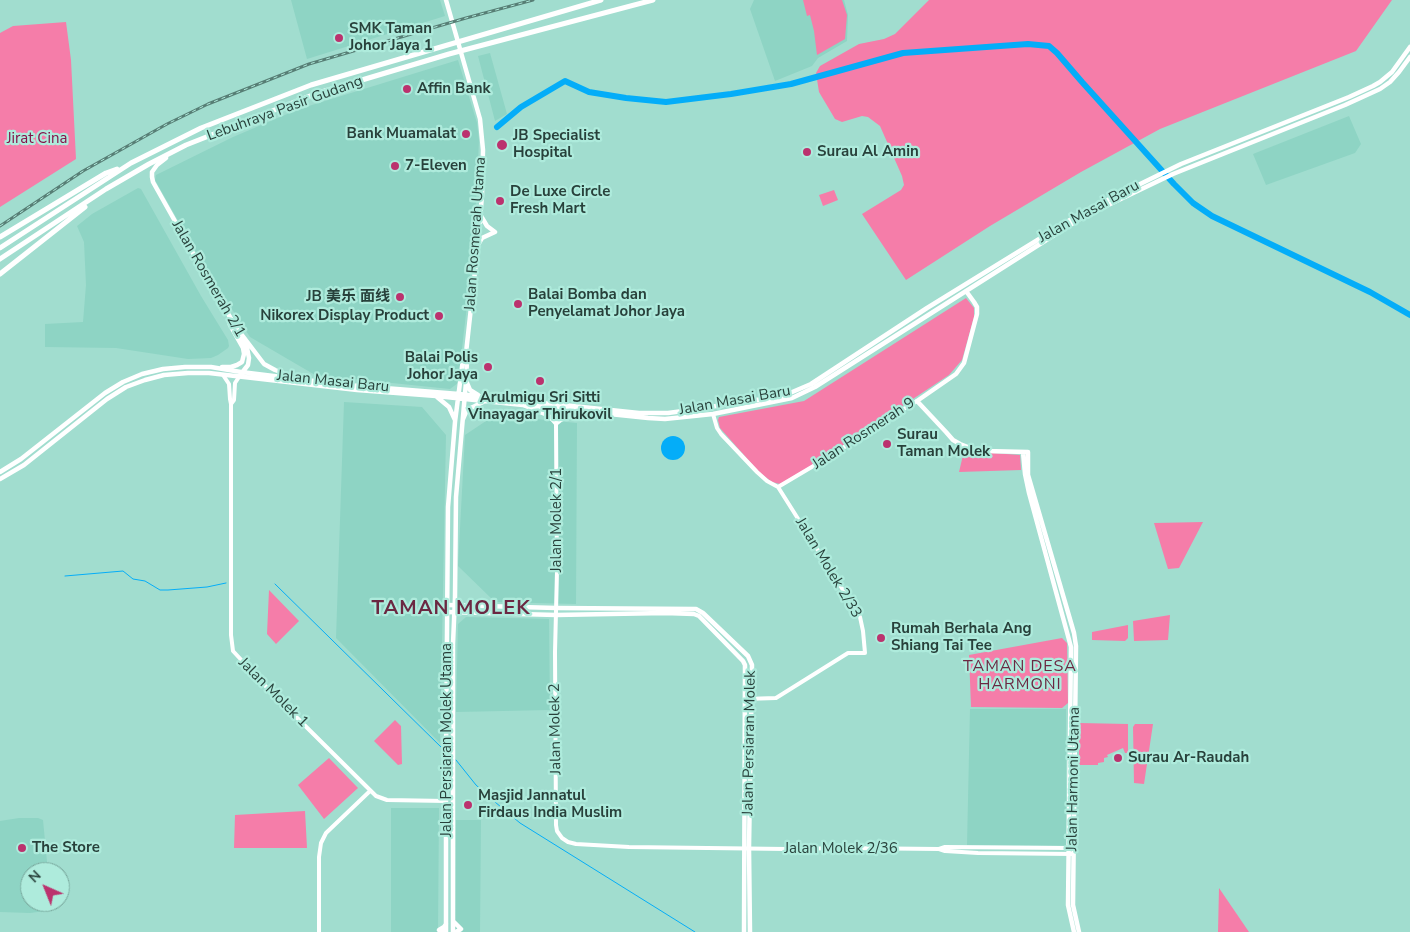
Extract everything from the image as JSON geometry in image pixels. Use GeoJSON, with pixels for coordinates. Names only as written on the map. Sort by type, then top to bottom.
{"type":"FeatureCollection","features":[{"type":"Feature","properties":{"kind":"highway","name":"Lebuhraya Pasir Gudang"},"geometry":{"type":"LineString","coordinates":[[0,248],[131,163],[201,128],[311,85],[601,0]]}},
{"type":"Feature","properties":{"kind":"highway","name":"Lebuhraya Pasir Gudang"},"geometry":{"type":"LineString","coordinates":[[0,259],[106,189],[186,145],[315,94],[449,54],[651,0]]}},
{"type":"Feature","properties":{"kind":"highway"},"geometry":{"type":"LineString","coordinates":[[0,237],[106,173],[131,163]]}},
{"type":"Feature","properties":{"kind":"highway"},"geometry":{"type":"LineString","coordinates":[[0,274],[106,189]]}},
{"type":"Feature","properties":{"kind":"main road","name":"Jalan Rosmerah Utama"},"geometry":{"type":"LineString","coordinates":[[446,0],[481,127],[482,179],[478,244],[466,353],[463,359],[461,397]]}},
{"type":"Feature","properties":{"kind":"main road","name":"Jalan Masai Baru"},"geometry":{"type":"LineString","coordinates":[[483,399],[523,406],[632,418],[665,419],[712,414],[783,400],[808,391],[1082,218],[1157,181],[1193,159],[1374,86],[1392,72],[1410,47]]}},
{"type":"Feature","properties":{"kind":"main road","name":"Jalan Masai Baru"},"geometry":{"type":"LineString","coordinates":[[0,472],[21,459],[105,393],[123,382],[142,374],[163,369],[211,367],[240,375],[357,390],[639,413],[668,413],[776,397],[811,384],[956,290],[1083,212],[1155,176],[1200,162],[1380,90],[1390,82],[1410,57]]}},
{"type":"Feature","properties":{"kind":"main road","name":"Jalan Rosmerah 2/1"},"geometry":{"type":"LineString","coordinates":[[186,145],[162,160],[157,165],[152,177],[247,348],[250,358],[248,365],[240,375]]}},
{"type":"Feature","properties":{"kind":"main road"},"geometry":{"type":"LineString","coordinates":[[1193,159],[1200,162]]}},
{"type":"Feature","properties":{"kind":"main road"},"geometry":{"type":"LineString","coordinates":[[478,244],[482,238],[495,232],[485,223],[480,215]]}},
{"type":"Feature","properties":{"kind":"main road"},"geometry":{"type":"LineString","coordinates":[[956,290],[962,289],[966,291]]}},
{"type":"Feature","properties":{"kind":"main road","name":"Jalan Rosmerah 9"},"geometry":{"type":"LineString","coordinates":[[917,401],[956,374],[964,363],[977,314],[977,307],[966,291]]}},
{"type":"Feature","properties":{"kind":"main road"},"geometry":{"type":"LineString","coordinates":[[211,367],[231,367],[242,362],[244,358],[244,348],[230,325],[229,317]]}},
{"type":"Feature","properties":{"kind":"main road"},"geometry":{"type":"LineString","coordinates":[[239,332],[246,338],[264,364],[275,370],[302,379]]}},
{"type":"Feature","properties":{"kind":"main road","name":"Jalan Masai Baru"},"geometry":{"type":"LineString","coordinates":[[0,479],[24,465],[107,399],[126,387],[164,375],[188,373],[302,379],[347,385],[444,393],[461,397]]}},
{"type":"Feature","properties":{"kind":"main road"},"geometry":{"type":"LineString","coordinates":[[444,393],[455,390],[463,382],[473,393],[483,399],[466,412],[462,422]]}},
{"type":"Feature","properties":{"kind":"main road"},"geometry":{"type":"LineString","coordinates":[[436,396],[449,407],[455,422]]}},
{"type":"Feature","properties":{"kind":"main road","name":"Jalan Persiaran Molek Utama"},"geometry":{"type":"LineString","coordinates":[[461,397],[462,422],[456,498],[453,644],[453,921],[460,929],[450,931],[439,930],[444,927],[446,922],[448,507],[455,422],[461,397]]}},
{"type":"Feature","properties":{"kind":"main road","name":"Jalan Harmoni Utama"},"geometry":{"type":"LineString","coordinates":[[917,401],[953,440],[960,444],[985,451],[1025,452],[1025,474],[1028,489],[1071,647],[1071,854],[1073,905],[1079,932]]}},
{"type":"Feature","properties":{"kind":"main road"},"geometry":{"type":"LineString","coordinates":[[712,414],[715,408],[723,406]]}},
{"type":"Feature","properties":{"kind":"main road","name":"Jalan Persiaran Molek"},"geometry":{"type":"LineString","coordinates":[[448,605],[696,609],[748,656],[752,665],[752,699],[744,932]]}},
{"type":"Feature","properties":{"kind":"main road","name":"Jalan Persiaran Molek"},"geometry":{"type":"LineString","coordinates":[[447,612],[556,615],[665,612],[694,614],[699,616],[744,661],[746,848],[750,932]]}},
{"type":"Feature","properties":{"kind":"main road","name":"Jalan Harmoni Utama"},"geometry":{"type":"LineString","coordinates":[[1071,854],[1068,905],[1074,932]]}},
{"type":"Feature","properties":{"kind":"main road"},"geometry":{"type":"LineString","coordinates":[[450,931],[453,921]]}},
{"type":"Feature","properties":{"kind":"street","name":"Jalan Molek 1"},"geometry":{"type":"LineString","coordinates":[[231,404],[234,400],[235,383],[240,375]]}},
{"type":"Feature","properties":{"kind":"street","name":"Jalan Molek 1"},"geometry":{"type":"LineString","coordinates":[[223,376],[229,384],[231,404],[231,646],[233,651],[376,796],[387,800],[446,801]]}},
{"type":"Feature","properties":{"kind":"street","name":"Jalan Rosmerah 9"},"geometry":{"type":"LineString","coordinates":[[778,487],[917,401]]}},
{"type":"Feature","properties":{"kind":"street"},"geometry":{"type":"LineString","coordinates":[[523,406],[549,416],[556,424],[566,417],[609,415]]}},
{"type":"Feature","properties":{"kind":"street"},"geometry":{"type":"LineString","coordinates":[[712,414],[721,434],[766,481],[778,487]]}},
{"type":"Feature","properties":{"kind":"street","name":"Jalan Molek 2/1"},"geometry":{"type":"LineString","coordinates":[[556,424],[556,615]]}},
{"type":"Feature","properties":{"kind":"street","name":"Jalan Molek 2/33"},"geometry":{"type":"LineString","coordinates":[[752,699],[776,698],[848,653],[865,653],[860,617],[778,487]]}},
{"type":"Feature","properties":{"kind":"street","name":"Jalan Molek 2"},"geometry":{"type":"LineString","coordinates":[[556,615],[556,825],[557,831],[562,838],[576,844],[596,846],[746,848]]}},
{"type":"Feature","properties":{"kind":"street"},"geometry":{"type":"LineString","coordinates":[[745,699],[752,699]]}},
{"type":"Feature","properties":{"kind":"street"},"geometry":{"type":"LineString","coordinates":[[319,932],[319,857],[321,842],[326,834],[370,791]]}},
{"type":"Feature","properties":{"kind":"street","name":"Jalan Molek 2/36"},"geometry":{"type":"LineString","coordinates":[[939,849],[945,847],[1071,848]]}},
{"type":"Feature","properties":{"kind":"street","name":"Jalan Molek 2/36"},"geometry":{"type":"LineString","coordinates":[[746,848],[939,849],[978,853],[1071,854]]}},
{"type":"Feature","properties":{"kind":"shaded area","name":"SMK Taman Johor Jaya 1"},"geometry":{"type":"Polygon","coordinates":[[[291,0],[440,0],[445,16],[307,59],[291,0]]]}},
{"type":"Feature","properties":{"kind":"shaded area"},"geometry":{"type":"Polygon","coordinates":[[[754,0],[844,0],[848,15],[847,41],[818,58],[812,66],[775,81],[750,9],[754,0]]]}},
{"type":"Feature","properties":{"kind":"shaded area"},"geometry":{"type":"Polygon","coordinates":[[[490,53],[507,114],[495,121],[478,56],[490,53]]]}},
{"type":"Feature","properties":{"kind":"shaded area"},"geometry":{"type":"Polygon","coordinates":[[[458,60],[477,123],[479,140],[474,244],[458,383],[450,389],[315,375],[250,337],[202,263],[155,180],[156,175],[233,137],[299,109],[458,60]]]}},
{"type":"Feature","properties":{"kind":"shaded area"},"geometry":{"type":"Polygon","coordinates":[[[1349,116],[1361,144],[1355,153],[1266,185],[1253,154],[1349,116]]]}},
{"type":"Feature","properties":{"kind":"shaded area"},"geometry":{"type":"Polygon","coordinates":[[[138,188],[141,189],[228,340],[228,348],[218,355],[211,358],[188,359],[116,348],[45,347],[45,324],[83,322],[86,285],[84,242],[77,226],[92,214],[138,188]]]}},
{"type":"Feature","properties":{"kind":"shaded area"},"geometry":{"type":"Polygon","coordinates":[[[344,402],[422,407],[446,435],[440,743],[336,638],[344,402]]]}},
{"type":"Feature","properties":{"kind":"shaded area"},"geometry":{"type":"Polygon","coordinates":[[[495,415],[577,423],[576,604],[495,602],[458,566],[465,435],[495,415]]]}},
{"type":"Feature","properties":{"kind":"shaded area"},"geometry":{"type":"Polygon","coordinates":[[[466,617],[549,619],[550,710],[456,712],[458,624],[466,617]]]}},
{"type":"Feature","properties":{"kind":"shaded area"},"geometry":{"type":"Polygon","coordinates":[[[970,709],[1066,709],[1066,846],[967,845],[970,709]]]}},
{"type":"Feature","properties":{"kind":"shaded area"},"geometry":{"type":"Polygon","coordinates":[[[391,808],[439,808],[438,932],[391,932],[391,808]]]}},
{"type":"Feature","properties":{"kind":"shaded area","name":"The Store"},"geometry":{"type":"Polygon","coordinates":[[[19,818],[38,818],[43,820],[47,862],[20,862],[20,912],[38,912],[30,913],[0,912],[0,821],[19,818]]]}},
{"type":"Feature","properties":{"kind":"shaded area"},"geometry":{"type":"Polygon","coordinates":[[[456,820],[481,820],[480,932],[455,932],[456,820]]]}},
{"type":"Feature","properties":{"kind":"green space"},"geometry":{"type":"Polygon","coordinates":[[[803,0],[842,0],[847,15],[845,39],[817,55],[810,15],[807,16],[803,0]]]}},
{"type":"Feature","properties":{"kind":"green space"},"geometry":{"type":"Polygon","coordinates":[[[929,0],[1392,0],[1356,51],[1160,129],[1081,172],[990,226],[906,280],[862,214],[901,190],[904,185],[902,176],[880,126],[868,117],[862,116],[842,122],[835,119],[819,92],[816,73],[820,66],[859,44],[884,39],[895,34],[929,0]]]}},
{"type":"Feature","properties":{"kind":"green space","name":"Jirat Cina"},"geometry":{"type":"Polygon","coordinates":[[[66,22],[71,60],[76,159],[0,207],[0,33],[13,26],[66,22]]]}},
{"type":"Feature","properties":{"kind":"green space"},"geometry":{"type":"Polygon","coordinates":[[[834,190],[838,200],[823,206],[819,195],[834,190]]]}},
{"type":"Feature","properties":{"kind":"green space"},"geometry":{"type":"Polygon","coordinates":[[[966,298],[974,308],[974,317],[962,360],[949,375],[815,464],[780,484],[772,482],[759,472],[720,428],[719,417],[804,401],[966,298]]]}},
{"type":"Feature","properties":{"kind":"green space"},"geometry":{"type":"Polygon","coordinates":[[[964,451],[1020,455],[1021,470],[959,472],[964,451]]]}},
{"type":"Feature","properties":{"kind":"green space"},"geometry":{"type":"Polygon","coordinates":[[[1203,522],[1179,568],[1168,569],[1154,523],[1203,522]]]}},
{"type":"Feature","properties":{"kind":"green space"},"geometry":{"type":"Polygon","coordinates":[[[269,590],[299,621],[276,644],[267,634],[269,590]]]}},
{"type":"Feature","properties":{"kind":"green space"},"geometry":{"type":"Polygon","coordinates":[[[1170,615],[1168,640],[1134,641],[1133,621],[1170,615]]]}},
{"type":"Feature","properties":{"kind":"green space"},"geometry":{"type":"Polygon","coordinates":[[[1128,625],[1128,638],[1125,641],[1092,640],[1092,632],[1128,625]]]}},
{"type":"Feature","properties":{"kind":"green space"},"geometry":{"type":"Polygon","coordinates":[[[1062,638],[1067,643],[1068,703],[1062,708],[971,707],[969,655],[1062,638]]]}},
{"type":"Feature","properties":{"kind":"green space"},"geometry":{"type":"Polygon","coordinates":[[[395,720],[401,726],[402,764],[398,765],[374,741],[395,720]]]}},
{"type":"Feature","properties":{"kind":"green space"},"geometry":{"type":"Polygon","coordinates":[[[1079,723],[1128,724],[1128,753],[1125,753],[1123,748],[1107,755],[1108,757],[1104,758],[1104,762],[1098,763],[1098,765],[1079,765],[1079,723]]]}},
{"type":"Feature","properties":{"kind":"green space"},"geometry":{"type":"Polygon","coordinates":[[[1135,724],[1153,724],[1144,784],[1134,783],[1133,727],[1135,724]]]}},
{"type":"Feature","properties":{"kind":"green space"},"geometry":{"type":"Polygon","coordinates":[[[329,758],[358,788],[324,819],[298,785],[329,758]]]}},
{"type":"Feature","properties":{"kind":"green space"},"geometry":{"type":"Polygon","coordinates":[[[305,811],[307,848],[234,848],[235,815],[305,811]]]}},
{"type":"Feature","properties":{"kind":"green space"},"geometry":{"type":"Polygon","coordinates":[[[1219,888],[1249,932],[1218,932],[1219,888]]]}},
{"type":"Feature","properties":{"kind":"water"},"geometry":{"type":"Polygon","coordinates":[[[673,436],[682,439],[685,448],[682,457],[673,460],[664,457],[661,448],[664,439],[673,436]]]}},
{"type":"Feature","properties":{"kind":"waterway"},"geometry":{"type":"LineString","coordinates":[[497,127],[521,107],[565,81],[589,92],[666,102],[791,84],[903,53],[1028,44],[1049,46],[1193,203],[1212,216],[1370,292],[1410,315]]}},
{"type":"Feature","properties":{"kind":"waterway"},"geometry":{"type":"LineString","coordinates":[[65,576],[123,571],[133,579],[145,581],[160,590],[207,587],[226,583]]}},
{"type":"Feature","properties":{"kind":"waterway"},"geometry":{"type":"LineString","coordinates":[[275,584],[442,748]]}},
{"type":"Feature","properties":{"kind":"waterway"},"geometry":{"type":"LineString","coordinates":[[456,760],[476,785],[520,823],[695,932]]}},
{"type":"Feature","properties":{"kind":"railway"},"geometry":{"type":"LineString","coordinates":[[0,226],[83,171],[167,124],[208,104],[309,64],[533,0]]}},
{"type":"Feature","properties":{"kind":"place","name":"SMK Taman Johor Jaya 1"},"geometry":{"type":"Point","coordinates":[339,38]}},
{"type":"Feature","properties":{"kind":"place","name":"Affin Bank"},"geometry":{"type":"Point","coordinates":[407,89]}},
{"type":"Feature","properties":{"kind":"place","name":"Bank Muamalat"},"geometry":{"type":"Point","coordinates":[466,134]}},
{"type":"Feature","properties":{"kind":"place","name":"JB Specialist Hospital"},"geometry":{"type":"Point","coordinates":[502,145]}},
{"type":"Feature","properties":{"kind":"place","name":"Surau Al Amin"},"geometry":{"type":"Point","coordinates":[807,152]}},
{"type":"Feature","properties":{"kind":"place","name":"7-Eleven"},"geometry":{"type":"Point","coordinates":[395,166]}},
{"type":"Feature","properties":{"kind":"place","name":"De Luxe Circle Fresh Mart"},"geometry":{"type":"Point","coordinates":[500,201]}},
{"type":"Feature","properties":{"kind":"place","name":"JB 美乐 面线"},"geometry":{"type":"Point","coordinates":[400,297]}},
{"type":"Feature","properties":{"kind":"place","name":"Balai Bomba dan Penyelamat Johor Jaya"},"geometry":{"type":"Point","coordinates":[518,304]}},
{"type":"Feature","properties":{"kind":"place","name":"Nikorex Display Product"},"geometry":{"type":"Point","coordinates":[439,316]}},
{"type":"Feature","properties":{"kind":"place","name":"Balai Polis Johor Jaya"},"geometry":{"type":"Point","coordinates":[488,367]}},
{"type":"Feature","properties":{"kind":"place","name":"Arulmigu Sri Sitti Vinayagar Thirukovil"},"geometry":{"type":"Point","coordinates":[540,381]}},
{"type":"Feature","properties":{"kind":"place","name":"Surau Taman Molek"},"geometry":{"type":"Point","coordinates":[887,444]}},
{"type":"Feature","properties":{"kind":"place","name":"Rumah Berhala Ang Shiang Tai Tee"},"geometry":{"type":"Point","coordinates":[881,638]}},
{"type":"Feature","properties":{"kind":"place","name":"Surau Ar-Raudah"},"geometry":{"type":"Point","coordinates":[1118,758]}},
{"type":"Feature","properties":{"kind":"place","name":"Masjid Jannatul Firdaus India Muslim"},"geometry":{"type":"Point","coordinates":[468,805]}},
{"type":"Feature","properties":{"kind":"place","name":"The Store"},"geometry":{"type":"Point","coordinates":[22,848]}},
{"type":"Feature","properties":{"kind":"district","name":"TAMAN MOLEK"},"geometry":{"type":"Point","coordinates":[451,609]}},
{"type":"Feature","properties":{"kind":"district","name":"TAMAN DESA HARMONI"},"geometry":{"type":"Point","coordinates":[1020,676]}}]}
